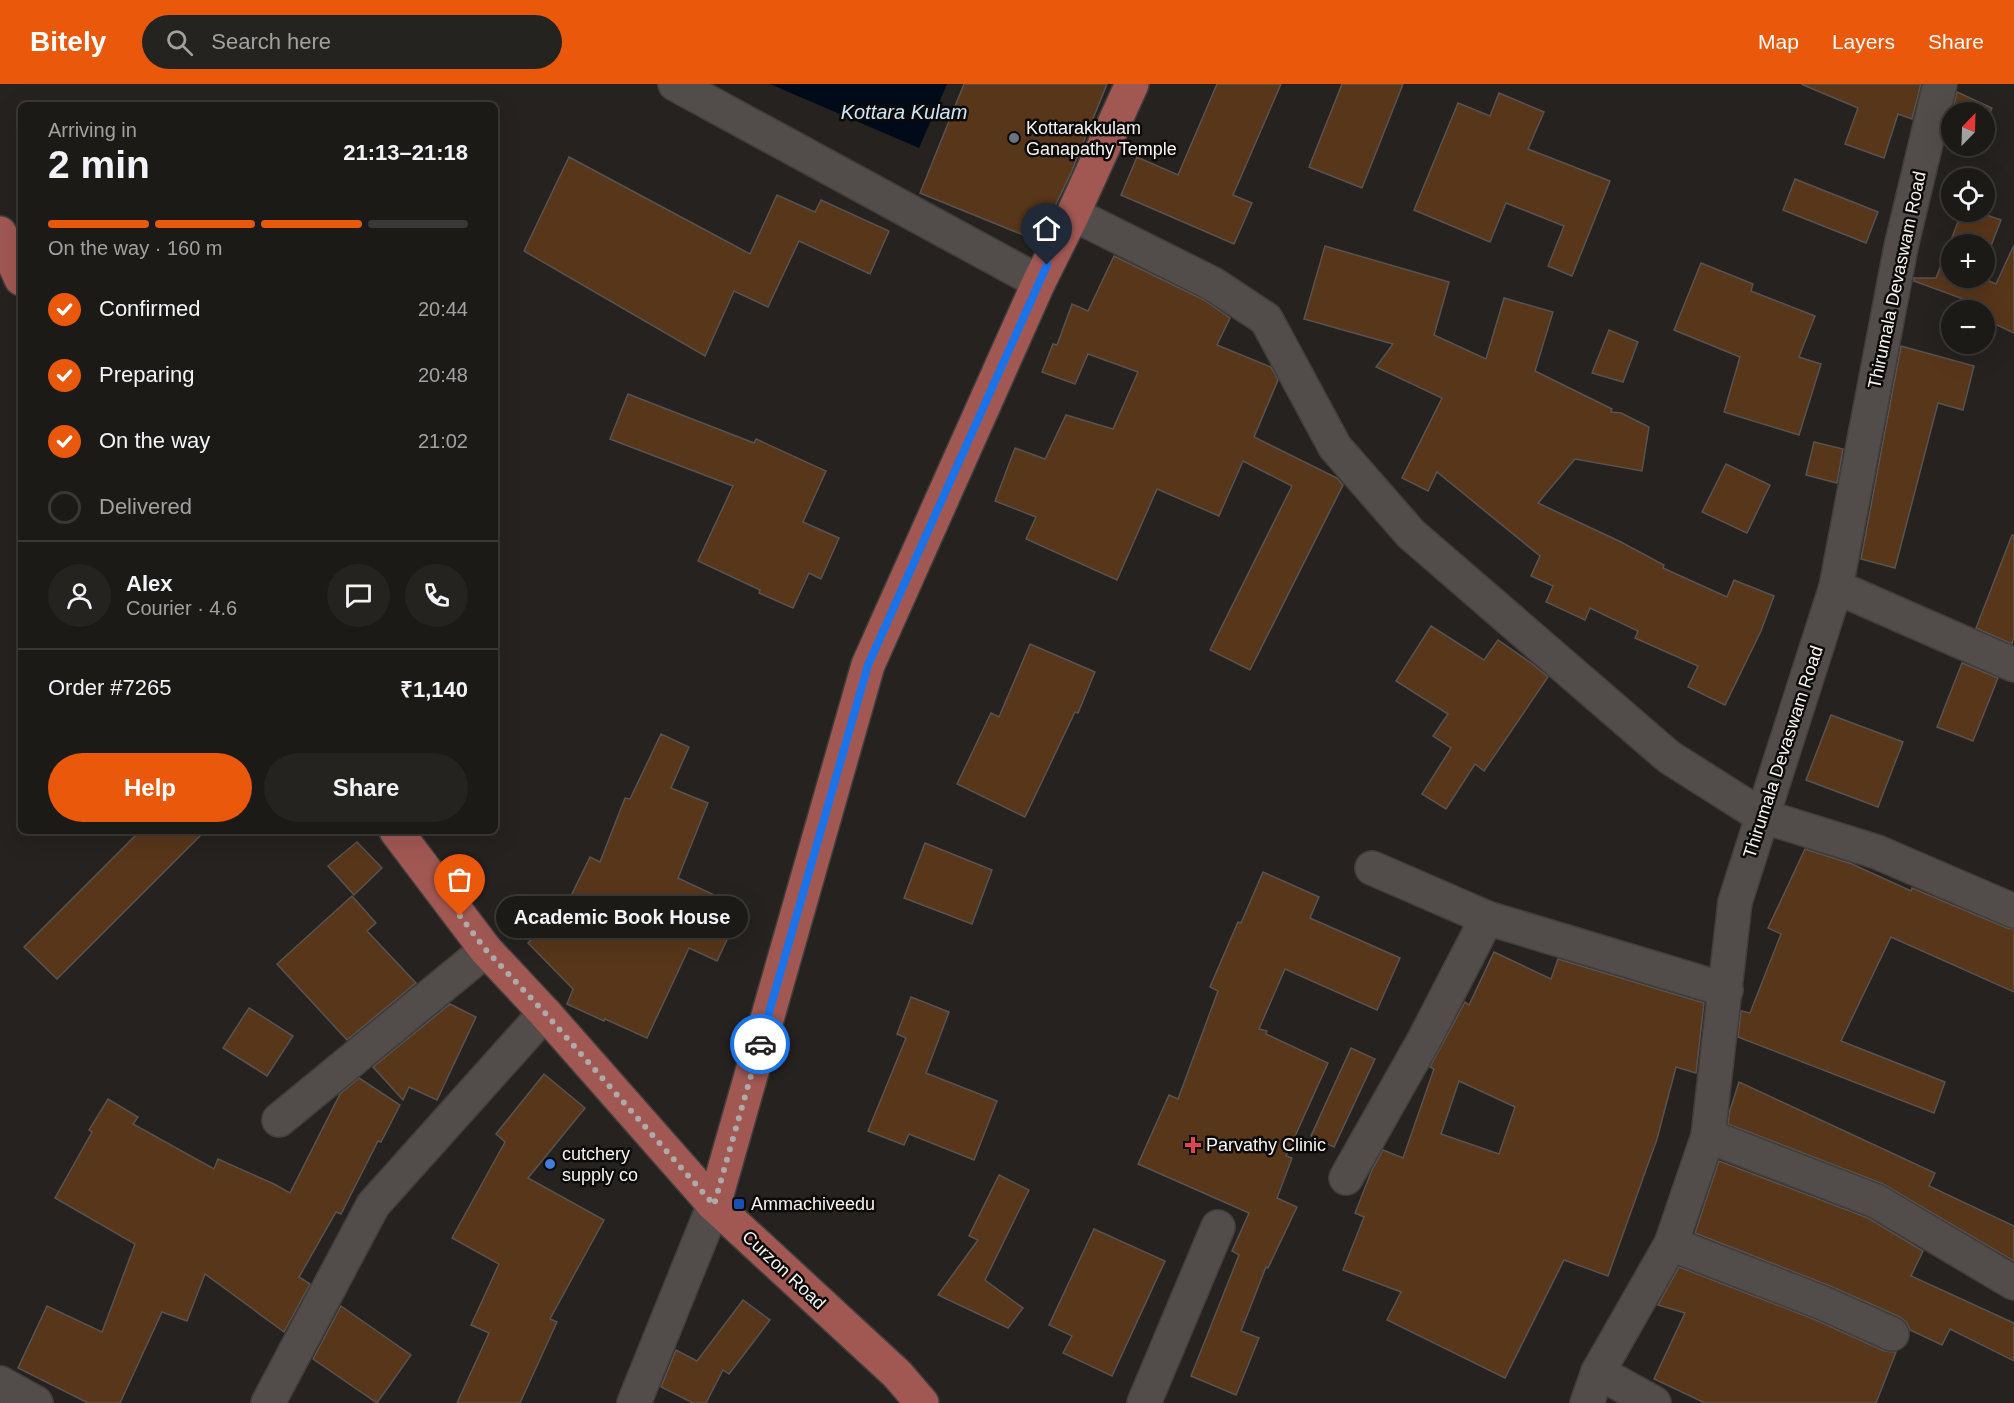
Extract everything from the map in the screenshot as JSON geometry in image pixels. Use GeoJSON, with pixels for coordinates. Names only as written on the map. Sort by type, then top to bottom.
{"type":"FeatureCollection","features":[{"type":"Feature","properties":{"kind":"main road"},"geometry":{"type":"LineString","coordinates":[[714,1205],[868,665],[1039,282],[1073,214],[1132,84]]}},
{"type":"Feature","properties":{"kind":"main road"},"geometry":{"type":"LineString","coordinates":[[0,233],[18,272]]}},
{"type":"Feature","properties":{"kind":"main road","name":"Curzon Road"},"geometry":{"type":"LineString","coordinates":[[398,834],[486,950],[545,1013],[714,1205],[897,1374],[922,1403]]}},
{"type":"Feature","properties":{"kind":"street"},"geometry":{"type":"LineString","coordinates":[[675,84],[1039,282]]}},
{"type":"Feature","properties":{"kind":"street","name":"Thirumala Devaswam Road"},"geometry":{"type":"LineString","coordinates":[[1587,1403],[1598,1372],[1671,1245],[1708,1136],[1735,902],[1836,587],[1901,247],[1940,84]]}},
{"type":"Feature","properties":{"kind":"street"},"geometry":{"type":"LineString","coordinates":[[1073,214],[1213,284],[1266,319],[1335,447],[1411,534],[1669,757],[1762,816],[1877,852],[2014,911]]}},
{"type":"Feature","properties":{"kind":"street"},"geometry":{"type":"LineString","coordinates":[[1836,587],[2014,665]]}},
{"type":"Feature","properties":{"kind":"street"},"geometry":{"type":"LineString","coordinates":[[1372,868],[1487,918],[1726,990]]}},
{"type":"Feature","properties":{"kind":"street"},"geometry":{"type":"LineString","coordinates":[[1346,1178],[1424,1040],[1487,918]]}},
{"type":"Feature","properties":{"kind":"street"},"geometry":{"type":"LineString","coordinates":[[279,1120],[486,950]]}},
{"type":"Feature","properties":{"kind":"street"},"geometry":{"type":"LineString","coordinates":[[268,1403],[373,1204],[545,1013]]}},
{"type":"Feature","properties":{"kind":"street"},"geometry":{"type":"LineString","coordinates":[[1708,1136],[1876,1201],[2014,1282]]}},
{"type":"Feature","properties":{"kind":"street"},"geometry":{"type":"LineString","coordinates":[[634,1403],[714,1205]]}},
{"type":"Feature","properties":{"kind":"street"},"geometry":{"type":"LineString","coordinates":[[1144,1403],[1218,1227]]}},
{"type":"Feature","properties":{"kind":"street"},"geometry":{"type":"LineString","coordinates":[[1671,1245],[1823,1303],[1892,1334]]}},
{"type":"Feature","properties":{"kind":"street"},"geometry":{"type":"LineString","coordinates":[[1598,1372],[1654,1403]]}},
{"type":"Feature","properties":{"kind":"street"},"geometry":{"type":"LineString","coordinates":[[0,1383],[36,1403]]}},
{"type":"Feature","properties":{"kind":"water","name":"Kottara Kulam"},"geometry":{"type":"Polygon","coordinates":[[[770,84],[947,84],[919,148],[770,84]]]}},
{"type":"Feature","properties":{"kind":"building","name":"Kottarakkulam Ganapathy Temple"},"geometry":{"type":"Polygon","coordinates":[[[964,84],[1107,84],[1071,173],[1038,241],[920,193],[964,84]]]}},
{"type":"Feature","properties":{"kind":"building"},"geometry":{"type":"Polygon","coordinates":[[[1217,84],[1281,84],[1233,195],[1252,203],[1234,244],[1121,195],[1137,157],[1178,175],[1217,84]]]}},
{"type":"Feature","properties":{"kind":"building"},"geometry":{"type":"Polygon","coordinates":[[[1342,84],[1403,84],[1362,188],[1309,167],[1342,84]]]}},
{"type":"Feature","properties":{"kind":"building"},"geometry":{"type":"Polygon","coordinates":[[[1801,84],[1921,84],[1912,119],[1898,114],[1884,158],[1845,144],[1858,108],[1801,84]]]}},
{"type":"Feature","properties":{"kind":"building"},"geometry":{"type":"Polygon","coordinates":[[[1957,92],[1979,102],[1954,102],[1957,92]]]}},
{"type":"Feature","properties":{"kind":"building"},"geometry":{"type":"Polygon","coordinates":[[[1499,93],[1544,112],[1528,149],[1610,181],[1572,276],[1548,266],[1564,226],[1506,203],[1490,242],[1414,210],[1458,103],[1490,116],[1499,93]]]}},
{"type":"Feature","properties":{"kind":"building"},"geometry":{"type":"Polygon","coordinates":[[[569,157],[750,254],[777,195],[815,212],[821,200],[889,231],[870,274],[799,241],[768,307],[734,291],[705,356],[524,251],[569,157]]]}},
{"type":"Feature","properties":{"kind":"building"},"geometry":{"type":"Polygon","coordinates":[[[1795,179],[1878,212],[1866,243],[1783,210],[1795,179]]]}},
{"type":"Feature","properties":{"kind":"building"},"geometry":{"type":"Polygon","coordinates":[[[1995,218],[2001,220],[1995,236],[1953,234],[1958,222],[1995,222],[1995,218]]]}},
{"type":"Feature","properties":{"kind":"building"},"geometry":{"type":"Polygon","coordinates":[[[2014,245],[2014,333],[1995,324],[1995,300],[1966,300],[1914,281],[1914,278],[1936,278],[1941,265],[1941,288],[1995,288],[2014,245]]]}},
{"type":"Feature","properties":{"kind":"building"},"geometry":{"type":"Polygon","coordinates":[[[1325,246],[1449,282],[1434,335],[1486,359],[1504,298],[1553,312],[1535,371],[1612,409],[1611,412],[1621,413],[1649,427],[1642,471],[1575,459],[1538,503],[1621,542],[1664,565],[1663,568],[1727,597],[1734,580],[1774,596],[1761,631],[1725,705],[1688,687],[1698,666],[1635,638],[1638,631],[1590,608],[1585,620],[1546,602],[1553,586],[1531,576],[1540,556],[1437,472],[1428,491],[1402,478],[1442,398],[1376,367],[1393,344],[1304,319],[1325,246]]]}},
{"type":"Feature","properties":{"kind":"building"},"geometry":{"type":"Polygon","coordinates":[[[1114,256],[1204,300],[1230,318],[1217,345],[1271,367],[1278,380],[1254,437],[1337,478],[1343,485],[1250,670],[1210,650],[1292,486],[1243,461],[1219,516],[1157,489],[1117,580],[1026,539],[1036,517],[995,501],[1015,448],[1045,459],[1066,415],[1113,429],[1138,372],[1088,354],[1075,384],[1042,372],[1053,344],[1057,345],[1072,304],[1088,311],[1114,256]]]}},
{"type":"Feature","properties":{"kind":"building"},"geometry":{"type":"Polygon","coordinates":[[[1701,263],[1753,284],[1751,291],[1815,316],[1799,357],[1821,364],[1799,435],[1724,412],[1740,357],[1674,330],[1701,263]]]}},
{"type":"Feature","properties":{"kind":"building"},"geometry":{"type":"Polygon","coordinates":[[[1609,330],[1638,342],[1623,382],[1592,373],[1609,330]]]}},
{"type":"Feature","properties":{"kind":"building"},"geometry":{"type":"Polygon","coordinates":[[[1901,346],[1974,366],[1963,410],[1938,403],[1895,568],[1861,559],[1901,346]]]}},
{"type":"Feature","properties":{"kind":"building"},"geometry":{"type":"Polygon","coordinates":[[[628,394],[754,443],[756,439],[826,471],[803,522],[839,538],[821,579],[809,573],[793,608],[698,561],[733,486],[610,439],[628,394]]]}},
{"type":"Feature","properties":{"kind":"building"},"geometry":{"type":"Polygon","coordinates":[[[1814,442],[1843,449],[1837,483],[1806,475],[1814,442]]]}},
{"type":"Feature","properties":{"kind":"building"},"geometry":{"type":"Polygon","coordinates":[[[1726,464],[1770,485],[1747,533],[1702,512],[1726,464]]]}},
{"type":"Feature","properties":{"kind":"building"},"geometry":{"type":"Polygon","coordinates":[[[2012,535],[2014,536],[2014,638],[2012,644],[1976,628],[2012,535]]]}},
{"type":"Feature","properties":{"kind":"building"},"geometry":{"type":"Polygon","coordinates":[[[1431,626],[1484,660],[1498,640],[1548,677],[1484,771],[1475,764],[1446,809],[1422,794],[1451,748],[1433,736],[1448,714],[1396,681],[1431,626]]]}},
{"type":"Feature","properties":{"kind":"building"},"geometry":{"type":"Polygon","coordinates":[[[1030,644],[1095,672],[1078,713],[1075,712],[1025,817],[957,784],[991,713],[999,717],[1030,644]]]}},
{"type":"Feature","properties":{"kind":"building"},"geometry":{"type":"Polygon","coordinates":[[[1962,663],[1998,678],[1973,741],[1937,727],[1962,663]]]}},
{"type":"Feature","properties":{"kind":"building"},"geometry":{"type":"Polygon","coordinates":[[[1831,715],[1903,742],[1878,807],[1806,780],[1831,715]]]}},
{"type":"Feature","properties":{"kind":"building"},"geometry":{"type":"Polygon","coordinates":[[[661,734],[689,747],[671,788],[708,803],[678,878],[742,908],[717,961],[689,948],[647,1038],[567,1004],[573,989],[528,943],[567,904],[590,857],[600,862],[625,798],[630,799],[661,734]]]}},
{"type":"Feature","properties":{"kind":"building"},"geometry":{"type":"Polygon","coordinates":[[[137,834],[202,834],[57,979],[24,947],[137,834]]]}},
{"type":"Feature","properties":{"kind":"building"},"geometry":{"type":"Polygon","coordinates":[[[357,842],[382,868],[354,895],[328,866],[357,842]]]}},
{"type":"Feature","properties":{"kind":"building"},"geometry":{"type":"Polygon","coordinates":[[[925,843],[992,870],[972,924],[904,898],[925,843]]]}},
{"type":"Feature","properties":{"kind":"building"},"geometry":{"type":"Polygon","coordinates":[[[1805,849],[1852,864],[1911,891],[1912,888],[2014,929],[2014,992],[1891,937],[1841,1041],[1945,1082],[1934,1113],[1738,1037],[1741,1011],[1750,1013],[1781,934],[1768,928],[1805,849]]]}},
{"type":"Feature","properties":{"kind":"building"},"geometry":{"type":"Polygon","coordinates":[[[1263,872],[1319,897],[1310,918],[1400,958],[1377,1010],[1285,969],[1259,1029],[1328,1063],[1286,1156],[1292,1158],[1277,1198],[1297,1207],[1268,1268],[1266,1267],[1241,1331],[1259,1338],[1236,1395],[1191,1376],[1239,1255],[1232,1251],[1249,1213],[1138,1164],[1169,1095],[1178,1099],[1218,991],[1210,987],[1263,872]]]}},
{"type":"Feature","properties":{"kind":"building"},"geometry":{"type":"Polygon","coordinates":[[[352,896],[376,923],[367,931],[416,983],[347,1040],[277,964],[352,896]]]}},
{"type":"Feature","properties":{"kind":"building"},"geometry":{"type":"Polygon","coordinates":[[[1494,952],[1551,979],[1558,959],[1704,1003],[1696,1073],[1676,1067],[1657,1139],[1608,1276],[1564,1260],[1505,1378],[1387,1320],[1401,1292],[1343,1270],[1364,1217],[1355,1213],[1372,1170],[1383,1150],[1403,1158],[1434,1069],[1430,1067],[1465,1002],[1469,1005],[1494,952]],[[1459,1081],[1441,1134],[1499,1154],[1515,1107],[1459,1081]]]}},
{"type":"Feature","properties":{"kind":"building"},"geometry":{"type":"Polygon","coordinates":[[[911,997],[949,1012],[926,1073],[997,1101],[974,1160],[909,1134],[904,1145],[868,1131],[906,1038],[897,1034],[911,997]]]}},
{"type":"Feature","properties":{"kind":"building"},"geometry":{"type":"Polygon","coordinates":[[[450,1004],[476,1017],[437,1100],[409,1087],[403,1100],[373,1067],[450,1004]]]}},
{"type":"Feature","properties":{"kind":"building"},"geometry":{"type":"Polygon","coordinates":[[[249,1008],[293,1036],[267,1076],[223,1048],[249,1008]]]}},
{"type":"Feature","properties":{"kind":"building"},"geometry":{"type":"Polygon","coordinates":[[[1351,1048],[1375,1059],[1334,1147],[1311,1136],[1351,1048]]]}},
{"type":"Feature","properties":{"kind":"building"},"geometry":{"type":"Polygon","coordinates":[[[544,1074],[585,1108],[528,1178],[604,1220],[550,1319],[557,1322],[520,1403],[457,1403],[489,1333],[471,1325],[499,1264],[452,1238],[505,1142],[496,1134],[544,1074]]]}},
{"type":"Feature","properties":{"kind":"building"},"geometry":{"type":"Polygon","coordinates":[[[359,1078],[400,1105],[381,1142],[378,1141],[341,1214],[336,1212],[299,1277],[310,1284],[284,1332],[205,1274],[187,1321],[162,1312],[120,1403],[88,1403],[18,1368],[47,1306],[102,1332],[135,1244],[55,1198],[92,1132],[89,1130],[108,1099],[138,1117],[133,1124],[214,1169],[218,1159],[290,1193],[340,1094],[359,1078]]]}},
{"type":"Feature","properties":{"kind":"building"},"geometry":{"type":"Polygon","coordinates":[[[1739,1082],[1935,1173],[1929,1186],[2014,1226],[2014,1261],[1883,1184],[1728,1124],[1739,1082]]]}},
{"type":"Feature","properties":{"kind":"building"},"geometry":{"type":"Polygon","coordinates":[[[1719,1161],[1868,1218],[1923,1251],[1911,1276],[2014,1323],[2014,1361],[1950,1329],[1942,1345],[1910,1330],[1907,1323],[1900,1317],[1830,1286],[1695,1233],[1719,1161]]]}},
{"type":"Feature","properties":{"kind":"building"},"geometry":{"type":"Polygon","coordinates":[[[999,1175],[1029,1190],[985,1280],[1023,1308],[1008,1328],[938,1295],[978,1240],[969,1236],[999,1175]]]}},
{"type":"Feature","properties":{"kind":"building"},"geometry":{"type":"Polygon","coordinates":[[[1094,1229],[1165,1261],[1112,1376],[1063,1353],[1072,1336],[1049,1325],[1094,1229]]]}},
{"type":"Feature","properties":{"kind":"building"},"geometry":{"type":"Polygon","coordinates":[[[1679,1267],[1816,1320],[1884,1351],[1896,1352],[1876,1403],[1705,1403],[1654,1379],[1685,1313],[1658,1305],[1679,1267]]]}},
{"type":"Feature","properties":{"kind":"building"},"geometry":{"type":"Polygon","coordinates":[[[743,1300],[770,1320],[729,1374],[723,1370],[706,1403],[693,1403],[661,1387],[676,1350],[697,1361],[743,1300]]]}},
{"type":"Feature","properties":{"kind":"building"},"geometry":{"type":"Polygon","coordinates":[[[341,1306],[411,1355],[377,1403],[313,1359],[341,1306]]]}},
{"type":"Feature","properties":{"kind":"way so far"},"geometry":{"type":"LineString","coordinates":[[460,916],[486,950],[545,1013],[714,1205],[760,1044]]}},
{"type":"Feature","properties":{"kind":"place","name":"Kottarakkulam Ganapathy Temple"},"geometry":{"type":"Point","coordinates":[1014,138]}},
{"type":"Feature","properties":{"kind":"place","name":"Academic Book House"},"geometry":{"type":"Point","coordinates":[460,916]}},
{"type":"Feature","properties":{"kind":"place","name":"Parvathy Clinic"},"geometry":{"type":"Point","coordinates":[1193,1145]}},
{"type":"Feature","properties":{"kind":"place","name":"cutchery supply co"},"geometry":{"type":"Point","coordinates":[550,1164]}},
{"type":"Feature","properties":{"kind":"place","name":"Ammachiveedu"},"geometry":{"type":"Point","coordinates":[739,1204]}},
{"type":"Feature","properties":{"kind":"route"},"geometry":{"type":"LineString","coordinates":[[760,1044],[868,665],[1047,265]]}}]}
